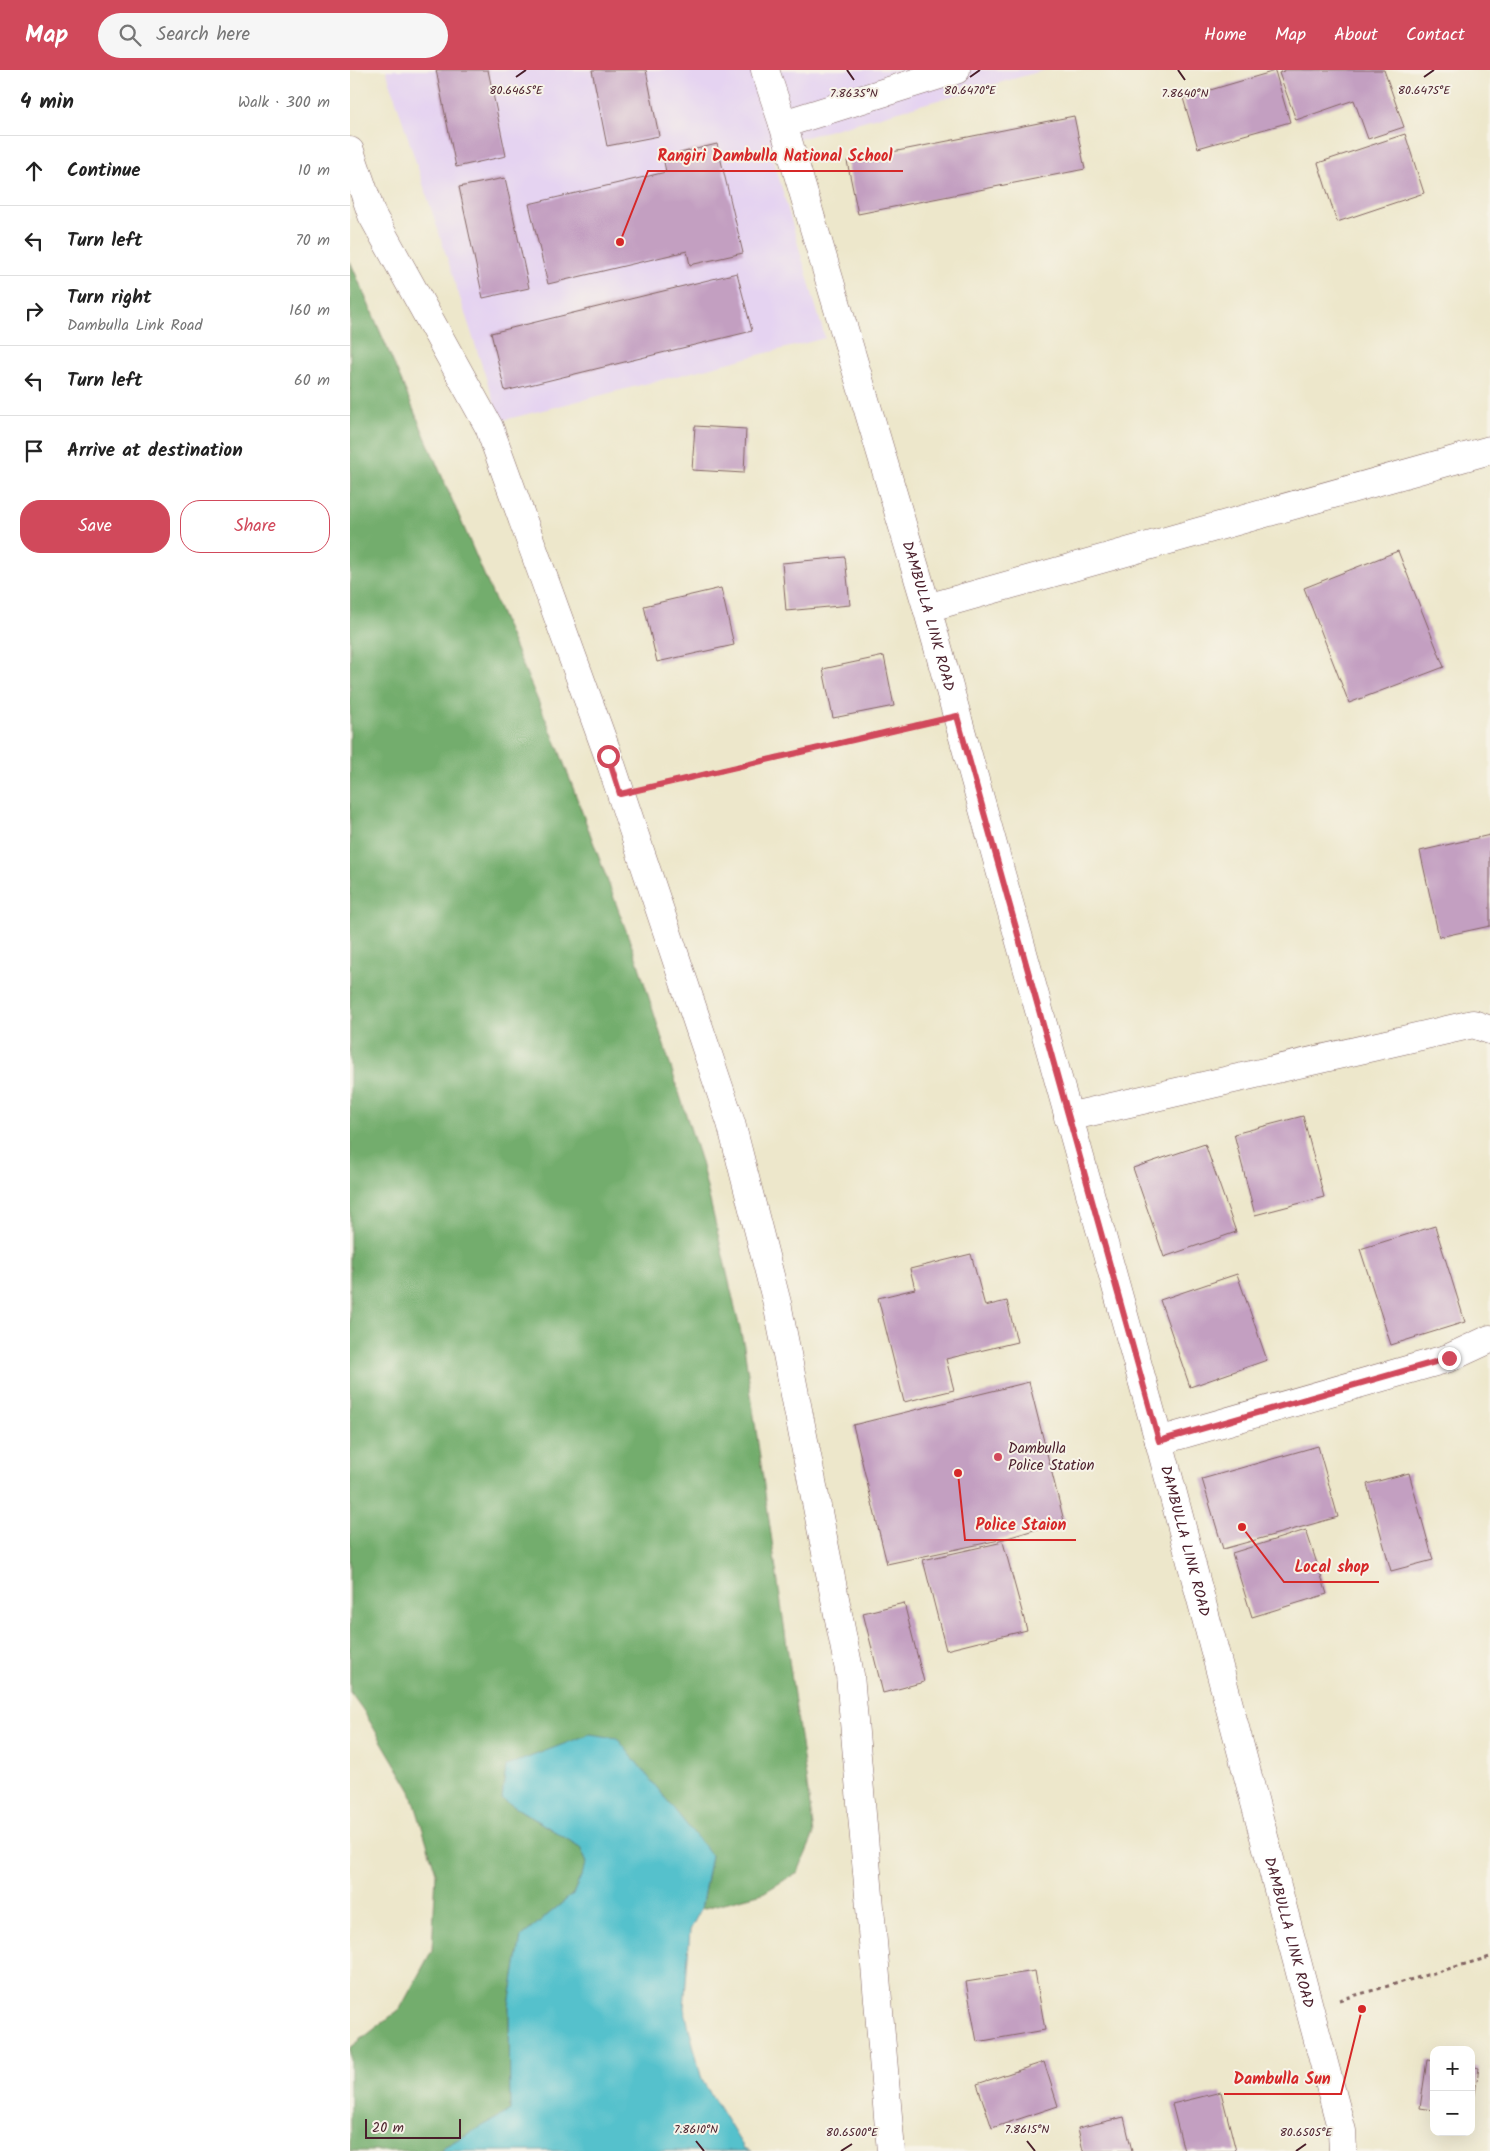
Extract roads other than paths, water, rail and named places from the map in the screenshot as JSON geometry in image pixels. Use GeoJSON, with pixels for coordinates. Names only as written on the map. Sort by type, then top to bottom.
{"type":"FeatureCollection","features":[{"type":"Feature","properties":{"kind":"street","name":"DAMBULLA LINK ROAD"},"geometry":{"type":"LineString","coordinates":[[764,70],[783,124],[927,608],[1159,1441],[1342,2131],[1344,2151]]}},
{"type":"Feature","properties":{"kind":"street"},"geometry":{"type":"LineString","coordinates":[[783,124],[956,70]]}},
{"type":"Feature","properties":{"kind":"street"},"geometry":{"type":"LineString","coordinates":[[350,151],[372,215],[489,427],[608,756],[731,1124],[777,1303],[850,1675],[891,2151]]}},
{"type":"Feature","properties":{"kind":"street"},"geometry":{"type":"LineString","coordinates":[[927,608],[1490,450]]}},
{"type":"Feature","properties":{"kind":"street"},"geometry":{"type":"LineString","coordinates":[[1068,1117],[1473,1024],[1490,1030]]}},
{"type":"Feature","properties":{"kind":"street"},"geometry":{"type":"LineString","coordinates":[[1159,1441],[1449,1358],[1490,1339]]}},
{"type":"Feature","properties":{"kind":"water"},"geometry":{"type":"Polygon","coordinates":[[[590,1734],[617,1738],[711,1855],[701,1909],[690,1930],[684,2008],[702,2080],[744,2148],[752,2151],[442,2151],[442,2148],[510,2111],[509,2005],[521,1937],[573,1894],[587,1863],[580,1847],[502,1799],[506,1766],[590,1734]]]}},
{"type":"Feature","properties":{"kind":"place","name":"Rangiri Dambulla National School"},"geometry":{"type":"Point","coordinates":[620,242]}},
{"type":"Feature","properties":{"kind":"place","name":"Dambulla Police Station"},"geometry":{"type":"Point","coordinates":[998,1457]}},
{"type":"Feature","properties":{"kind":"place","name":"Police Staion"},"geometry":{"type":"Point","coordinates":[958,1473]}},
{"type":"Feature","properties":{"kind":"place","name":"Local shop"},"geometry":{"type":"Point","coordinates":[1242,1527]}},
{"type":"Feature","properties":{"kind":"place","name":"Dambulla Sun"},"geometry":{"type":"Point","coordinates":[1362,2009]}}]}
